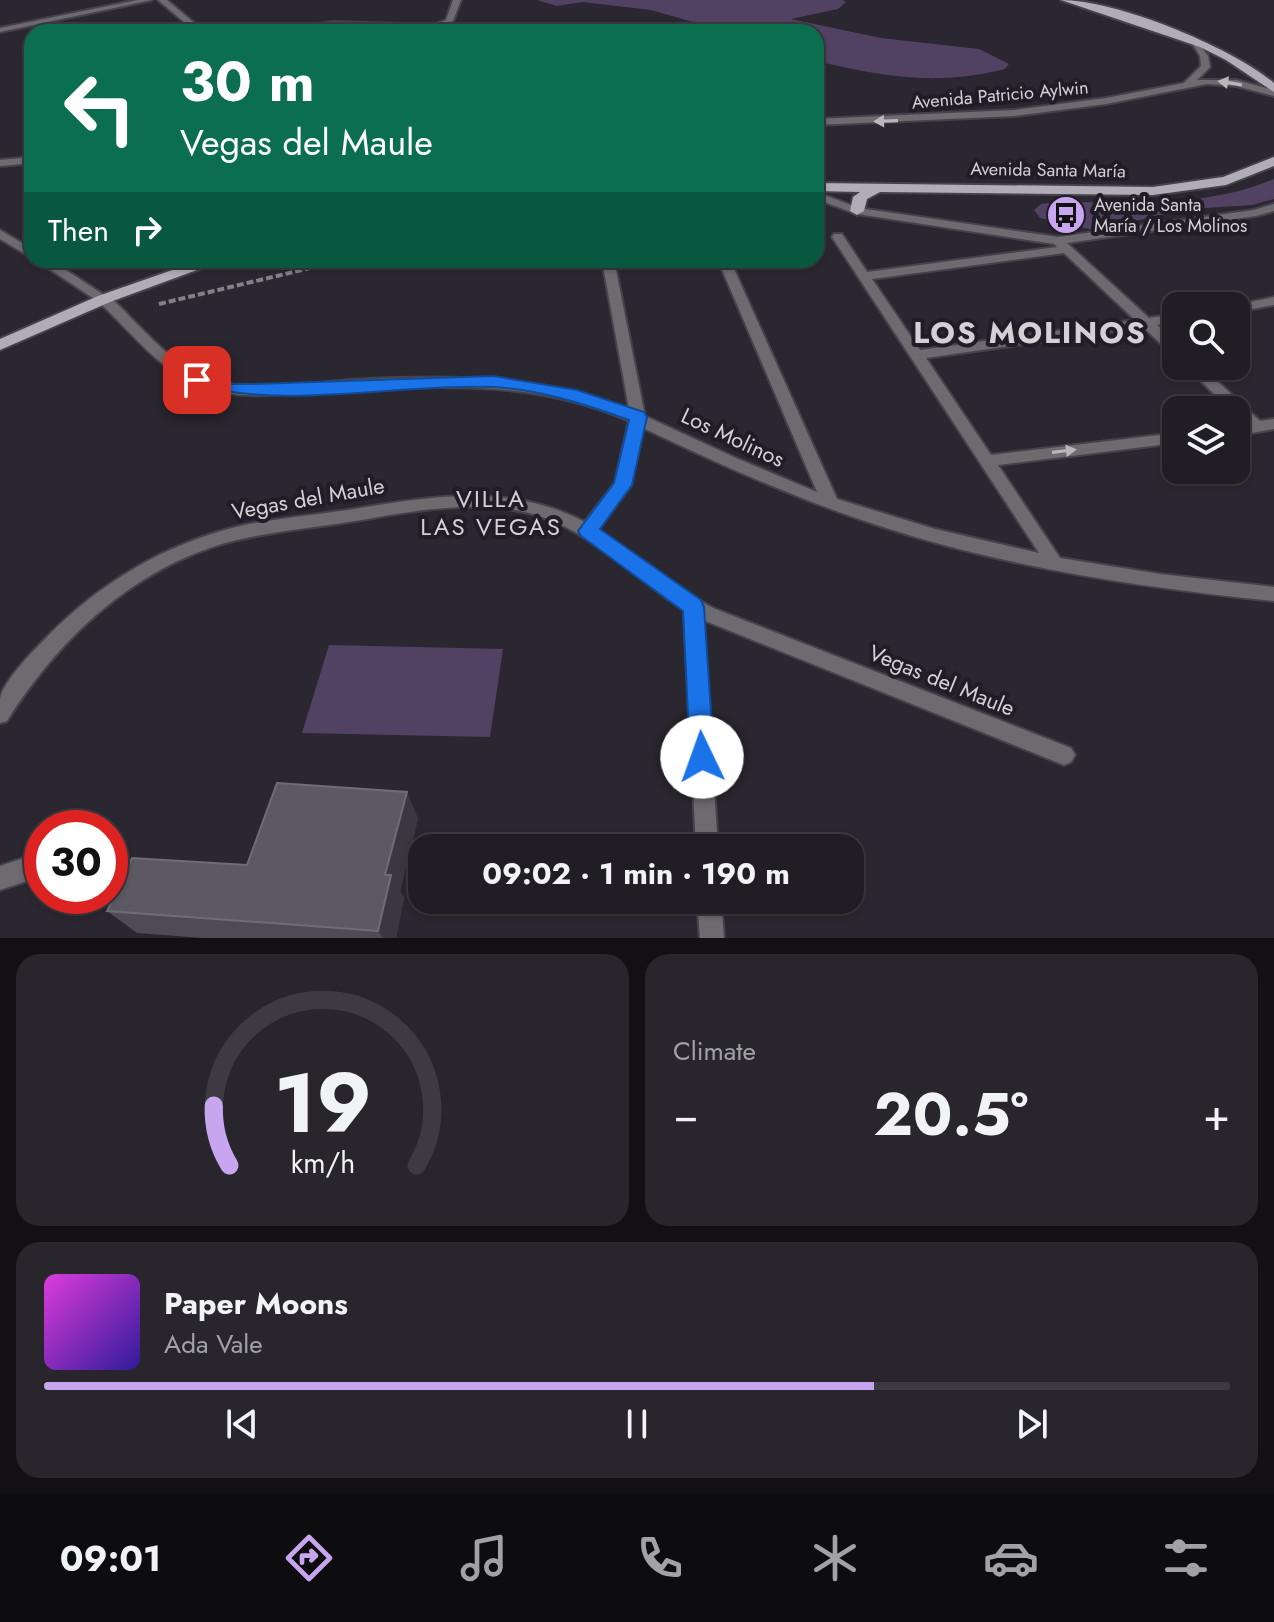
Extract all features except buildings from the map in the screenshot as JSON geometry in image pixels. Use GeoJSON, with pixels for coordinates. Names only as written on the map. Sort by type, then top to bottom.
{"type":"FeatureCollection","features":[{"type":"Feature","properties":{"kind":"main road"},"geometry":{"type":"LineString","coordinates":[[1066,0],[1193,42],[1255,73],[1274,91]]}},
{"type":"Feature","properties":{"kind":"main road","name":"Avenida Santa María"},"geometry":{"type":"LineString","coordinates":[[824,187],[1153,191],[1226,181],[1274,161]]}},
{"type":"Feature","properties":{"kind":"main road"},"geometry":{"type":"LineString","coordinates":[[857,211],[860,197],[881,187]]}},
{"type":"Feature","properties":{"kind":"main road"},"geometry":{"type":"LineString","coordinates":[[0,345],[104,299],[193,268]]}},
{"type":"Feature","properties":{"kind":"street"},"geometry":{"type":"LineString","coordinates":[[28,24],[148,0]]}},
{"type":"Feature","properties":{"kind":"street"},"geometry":{"type":"LineString","coordinates":[[162,0],[191,24]]}},
{"type":"Feature","properties":{"kind":"street"},"geometry":{"type":"LineString","coordinates":[[442,24],[449,21],[457,0]]}},
{"type":"Feature","properties":{"kind":"street"},"geometry":{"type":"LineString","coordinates":[[0,30],[24,25]]}},
{"type":"Feature","properties":{"kind":"street"},"geometry":{"type":"LineString","coordinates":[[1186,86],[1206,67],[1204,56],[1193,42]]}},
{"type":"Feature","properties":{"kind":"street","name":"Avenida Patricio Aylwin"},"geometry":{"type":"LineString","coordinates":[[824,122],[916,120],[1015,113],[1222,81],[1274,91]]}},
{"type":"Feature","properties":{"kind":"street"},"geometry":{"type":"LineString","coordinates":[[0,163],[24,161]]}},
{"type":"Feature","properties":{"kind":"street"},"geometry":{"type":"LineString","coordinates":[[824,198],[857,211],[1063,245],[1162,336]]}},
{"type":"Feature","properties":{"kind":"street"},"geometry":{"type":"LineString","coordinates":[[864,276],[1256,213],[1274,207]]}},
{"type":"Feature","properties":{"kind":"street"},"geometry":{"type":"LineString","coordinates":[[0,234],[24,249]]}},
{"type":"Feature","properties":{"kind":"street"},"geometry":{"type":"LineString","coordinates":[[838,237],[1055,564]]}},
{"type":"Feature","properties":{"kind":"street","name":"Los Molinos"},"geometry":{"type":"LineString","coordinates":[[55,268],[104,299],[184,372],[214,386],[255,390],[493,382],[577,396],[638,417],[737,466],[830,502],[946,538],[1055,564],[1142,579],[1274,594]]}},
{"type":"Feature","properties":{"kind":"street"},"geometry":{"type":"LineString","coordinates":[[588,531],[623,485],[638,417],[610,268]]}},
{"type":"Feature","properties":{"kind":"street"},"geometry":{"type":"LineString","coordinates":[[728,268],[830,502]]}},
{"type":"Feature","properties":{"kind":"street"},"geometry":{"type":"LineString","coordinates":[[1250,305],[1274,301]]}},
{"type":"Feature","properties":{"kind":"street"},"geometry":{"type":"LineString","coordinates":[[916,355],[1162,320]]}},
{"type":"Feature","properties":{"kind":"street"},"geometry":{"type":"LineString","coordinates":[[1208,380],[1258,428]]}},
{"type":"Feature","properties":{"kind":"street"},"geometry":{"type":"LineString","coordinates":[[1250,429],[1274,424]]}},
{"type":"Feature","properties":{"kind":"street"},"geometry":{"type":"LineString","coordinates":[[986,461],[1162,440]]}},
{"type":"Feature","properties":{"kind":"street","name":"Vegas del Maule"},"geometry":{"type":"LineString","coordinates":[[0,714],[22,679],[47,649],[102,599],[163,562],[226,537],[460,499],[511,503],[538,509],[588,531],[693,607],[1064,755]]}},
{"type":"Feature","properties":{"kind":"street"},"geometry":{"type":"LineString","coordinates":[[693,607],[706,834]]}},
{"type":"Feature","properties":{"kind":"street"},"geometry":{"type":"LineString","coordinates":[[0,878],[24,870]]}},
{"type":"Feature","properties":{"kind":"street"},"geometry":{"type":"LineString","coordinates":[[710,914],[712,938]]}},
{"type":"Feature","properties":{"kind":"path"},"geometry":{"type":"LineString","coordinates":[[124,317],[160,304],[303,268]]}},
{"type":"Feature","properties":{"kind":"shaded area"},"geometry":{"type":"Polygon","coordinates":[[[537,0],[846,2],[838,9],[791,19],[815,24],[697,24],[651,10],[582,2],[557,6],[537,0]]]}},
{"type":"Feature","properties":{"kind":"shaded area"},"geometry":{"type":"Polygon","coordinates":[[[824,26],[881,38],[979,49],[1009,64],[1005,69],[956,77],[910,77],[824,63],[824,26]]]}},
{"type":"Feature","properties":{"kind":"shaded area"},"geometry":{"type":"Polygon","coordinates":[[[1274,179],[1274,199],[1252,205],[1190,209],[1093,230],[1040,218],[1034,210],[1041,204],[1057,202],[1195,199],[1222,195],[1274,179]]]}},
{"type":"Feature","properties":{"kind":"shaded area"},"geometry":{"type":"Polygon","coordinates":[[[329,645],[503,649],[490,737],[302,733],[329,645]]]}},
{"type":"Feature","properties":{"kind":"place","name":"Avenida Santa María / Los Molinos"},"geometry":{"type":"Point","coordinates":[1066,215]}},
{"type":"Feature","properties":{"kind":"district","name":"LOS MOLINOS"},"geometry":{"type":"Point","coordinates":[1030,333]}},
{"type":"Feature","properties":{"kind":"district","name":"VILLA LAS VEGAS"},"geometry":{"type":"Point","coordinates":[491,513]}},
{"type":"Feature","properties":{"kind":"route"},"geometry":{"type":"LineString","coordinates":[[197,380],[214,386],[255,390],[493,382],[577,396],[638,417],[623,485],[588,531],[693,607],[702,757]]}}]}
